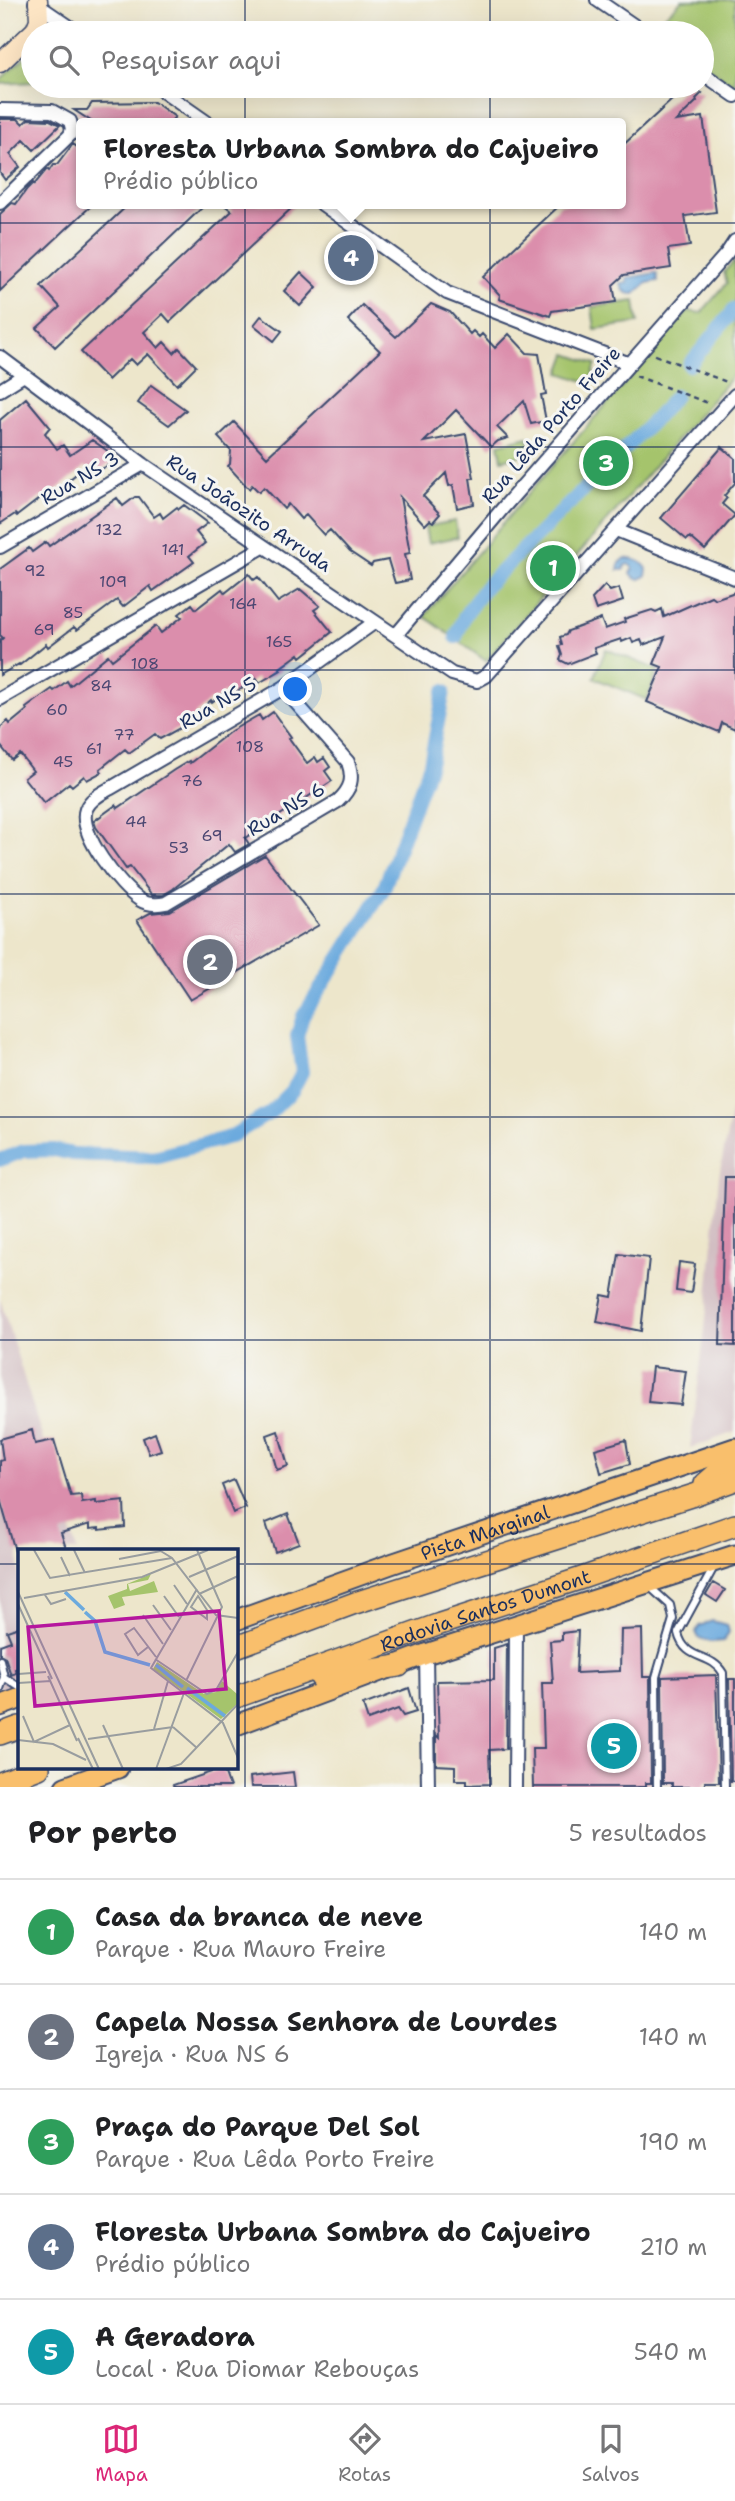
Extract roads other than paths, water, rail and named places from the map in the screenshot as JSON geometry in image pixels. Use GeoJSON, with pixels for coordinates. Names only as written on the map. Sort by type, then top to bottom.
{"type":"FeatureCollection","features":[{"type":"Feature","properties":{"kind":"highway"},"geometry":{"type":"LineString","coordinates":[[694,1495],[721,1471],[735,1463]]}},
{"type":"Feature","properties":{"kind":"highway"},"geometry":{"type":"LineString","coordinates":[[238,1646],[355,1603],[735,1480]]}},
{"type":"Feature","properties":{"kind":"highway","name":"Rodovia Santos Dumont"},"geometry":{"type":"LineString","coordinates":[[238,1696],[440,1624],[735,1525]]}},
{"type":"Feature","properties":{"kind":"highway"},"geometry":{"type":"LineString","coordinates":[[268,1686],[290,1686],[338,1674],[399,1666]]}},
{"type":"Feature","properties":{"kind":"highway"},"geometry":{"type":"LineString","coordinates":[[0,1734],[18,1727]]}},
{"type":"Feature","properties":{"kind":"highway"},"geometry":{"type":"LineString","coordinates":[[0,1783],[34,1770]]}},
{"type":"Feature","properties":{"kind":"main road"},"geometry":{"type":"LineString","coordinates":[[36,1],[39,21]]}},
{"type":"Feature","properties":{"kind":"main road"},"geometry":{"type":"LineString","coordinates":[[0,63],[21,43]]}},
{"type":"Feature","properties":{"kind":"main road","name":"Pista Marginal"},"geometry":{"type":"LineString","coordinates":[[238,1619],[391,1564],[735,1448]]}},
{"type":"Feature","properties":{"kind":"main road"},"geometry":{"type":"LineString","coordinates":[[238,1724],[426,1654],[726,1558]]}},
{"type":"Feature","properties":{"kind":"main road"},"geometry":{"type":"LineString","coordinates":[[0,1706],[18,1699]]}},
{"type":"Feature","properties":{"kind":"main road"},"geometry":{"type":"LineString","coordinates":[[65,1787],[112,1770]]}},
{"type":"Feature","properties":{"kind":"street"},"geometry":{"type":"LineString","coordinates":[[597,0],[628,21]]}},
{"type":"Feature","properties":{"kind":"street"},"geometry":{"type":"LineString","coordinates":[[36,1],[63,21]]}},
{"type":"Feature","properties":{"kind":"street"},"geometry":{"type":"LineString","coordinates":[[714,81],[735,96]]}},
{"type":"Feature","properties":{"kind":"street"},"geometry":{"type":"LineString","coordinates":[[172,98],[201,118]]}},
{"type":"Feature","properties":{"kind":"street"},"geometry":{"type":"LineString","coordinates":[[0,110],[52,111],[70,121],[72,128],[70,135],[0,203]]}},
{"type":"Feature","properties":{"kind":"street"},"geometry":{"type":"LineString","coordinates":[[328,209],[447,293],[631,370]]}},
{"type":"Feature","properties":{"kind":"street","name":"Rua Lêda Porto Freire"},"geometry":{"type":"LineString","coordinates":[[396,635],[503,508],[631,370],[735,241]]}},
{"type":"Feature","properties":{"kind":"street","name":"Rua Joãozito Arruda"},"geometry":{"type":"LineString","coordinates":[[0,357],[144,464],[452,674],[477,681],[486,676],[616,530]]}},
{"type":"Feature","properties":{"kind":"street"},"geometry":{"type":"LineString","coordinates":[[0,390],[24,375]]}},
{"type":"Feature","properties":{"kind":"street"},"geometry":{"type":"LineString","coordinates":[[734,397],[616,530],[735,578]]}},
{"type":"Feature","properties":{"kind":"street","name":"Rua NS 3"},"geometry":{"type":"LineString","coordinates":[[0,547],[144,464]]}},
{"type":"Feature","properties":{"kind":"street"},"geometry":{"type":"LineString","coordinates":[[0,699],[263,547]]}},
{"type":"Feature","properties":{"kind":"street","name":"Rua NS 5"},"geometry":{"type":"LineString","coordinates":[[166,903],[157,905],[138,899],[119,882],[88,832],[85,815],[87,805],[111,788],[283,688],[375,622]]}},
{"type":"Feature","properties":{"kind":"street","name":"Rua NS 6"},"geometry":{"type":"LineString","coordinates":[[166,903],[338,801],[349,789],[352,773],[348,762],[283,688]]}},
{"type":"Feature","properties":{"kind":"street"},"geometry":{"type":"LineString","coordinates":[[515,1787],[516,1624]]}},
{"type":"Feature","properties":{"kind":"street"},"geometry":{"type":"LineString","coordinates":[[426,1654],[428,1787]]}},
{"type":"Feature","properties":{"kind":"lane"},"geometry":{"type":"LineString","coordinates":[[724,1787],[723,1673],[715,1663],[688,1651],[678,1633],[726,1558]]}},
{"type":"Feature","properties":{"kind":"lane"},"geometry":{"type":"LineString","coordinates":[[646,1583],[670,1605],[673,1619],[656,1677],[657,1787]]}},
{"type":"Feature","properties":{"kind":"lane"},"geometry":{"type":"LineString","coordinates":[[0,1660],[4,1677],[0,1689]]}},
{"type":"Feature","properties":{"kind":"lane"},"geometry":{"type":"LineString","coordinates":[[4,1677],[18,1687]]}},
{"type":"Feature","properties":{"kind":"water"},"geometry":{"type":"Polygon","coordinates":[[[657,273],[658,281],[647,283],[635,294],[626,292],[622,287],[621,284],[628,283],[627,278],[657,273]]]}},
{"type":"Feature","properties":{"kind":"water"},"geometry":{"type":"Polygon","coordinates":[[[624,559],[643,564],[647,569],[646,576],[635,578],[631,573],[633,568],[629,564],[625,565],[624,570],[618,570],[624,559]]]}},
{"type":"Feature","properties":{"kind":"water"},"geometry":{"type":"Polygon","coordinates":[[[712,1621],[727,1625],[729,1632],[724,1641],[710,1642],[699,1638],[696,1632],[699,1626],[712,1621]]]}},
{"type":"Feature","properties":{"kind":"waterway"},"geometry":{"type":"LineString","coordinates":[[689,365],[735,309]]}},
{"type":"Feature","properties":{"kind":"waterway"},"geometry":{"type":"LineString","coordinates":[[456,637],[465,615],[485,587],[675,396]]}},
{"type":"Feature","properties":{"kind":"waterway"},"geometry":{"type":"LineString","coordinates":[[0,1160],[24,1151],[54,1150],[73,1154],[154,1157],[230,1137],[270,1113],[292,1091],[302,1072],[297,1036],[303,1016],[384,888],[430,764],[444,691]]}},
{"type":"Feature","properties":{"kind":"place","name":"Floresta Urbana Sombra do Cajueiro"},"geometry":{"type":"Point","coordinates":[351,258]}},
{"type":"Feature","properties":{"kind":"place","name":"Praça do Parque Del Sol"},"geometry":{"type":"Point","coordinates":[606,463]}},
{"type":"Feature","properties":{"kind":"place","name":"Casa da branca de neve"},"geometry":{"type":"Point","coordinates":[553,568]}},
{"type":"Feature","properties":{"kind":"place","name":"Capela Nossa Senhora de Lourdes"},"geometry":{"type":"Point","coordinates":[210,962]}},
{"type":"Feature","properties":{"kind":"place","name":"A Geradora"},"geometry":{"type":"Point","coordinates":[614,1746]}}]}
